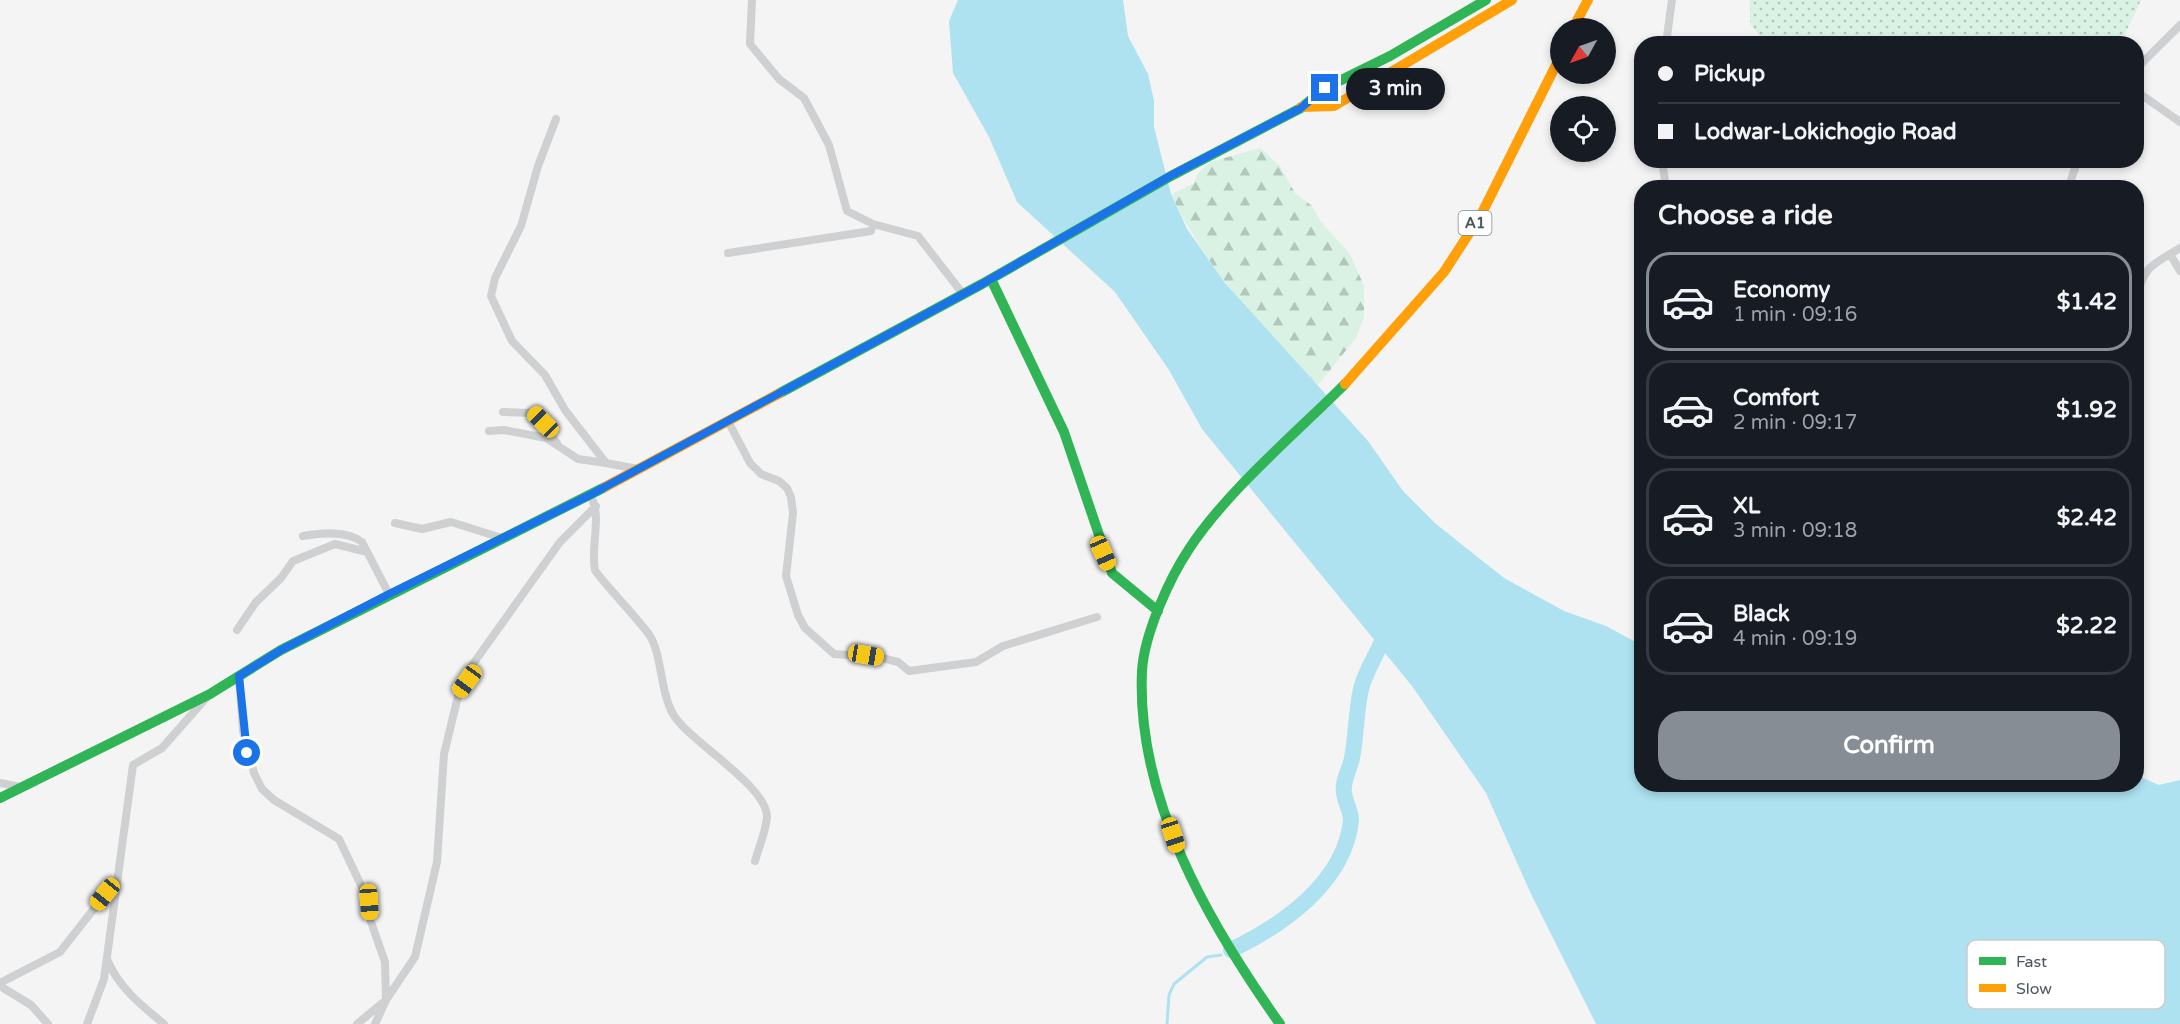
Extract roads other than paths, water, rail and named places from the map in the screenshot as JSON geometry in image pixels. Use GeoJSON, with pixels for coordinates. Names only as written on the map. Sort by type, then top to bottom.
{"type":"FeatureCollection","features":[{"type":"Feature","properties":{"kind":"main road"},"geometry":{"type":"LineString","coordinates":[[0,798],[210,694],[281,650],[590,495],[728,421],[991,279],[1170,176],[1301,108],[1325,88],[1390,56],[1486,0]]}},
{"type":"Feature","properties":{"kind":"main road"},"geometry":{"type":"LineString","coordinates":[[1301,108],[1335,106],[1512,0]]}},
{"type":"Feature","properties":{"kind":"main road"},"geometry":{"type":"LineString","coordinates":[[1578,18],[1588,0]]}},
{"type":"Feature","properties":{"kind":"main road","name":"A1"},"geometry":{"type":"LineString","coordinates":[[1280,1024],[1234,959],[1180,856],[1154,773],[1146,732],[1142,670],[1158,610],[1189,549],[1233,496],[1359,370],[1444,272],[1481,215],[1550,77]]}},
{"type":"Feature","properties":{"kind":"main road"},"geometry":{"type":"LineString","coordinates":[[991,279],[1064,432],[1112,573],[1158,610]]}},
{"type":"Feature","properties":{"kind":"street"},"geometry":{"type":"LineString","coordinates":[[752,0],[750,44],[779,80],[804,98],[829,145],[847,211],[873,224],[918,236],[963,294]]}},
{"type":"Feature","properties":{"kind":"street"},"geometry":{"type":"LineString","coordinates":[[1667,36],[1672,0]]}},
{"type":"Feature","properties":{"kind":"street"},"geometry":{"type":"LineString","coordinates":[[2144,61],[2180,25]]}},
{"type":"Feature","properties":{"kind":"street"},"geometry":{"type":"LineString","coordinates":[[2144,97],[2180,122]]}},
{"type":"Feature","properties":{"kind":"street"},"geometry":{"type":"LineString","coordinates":[[556,119],[538,166],[521,226],[495,278],[491,296],[512,341],[545,375],[565,410],[606,463]]}},
{"type":"Feature","properties":{"kind":"street"},"geometry":{"type":"LineString","coordinates":[[728,253],[871,231],[873,224]]}},
{"type":"Feature","properties":{"kind":"street"},"geometry":{"type":"LineString","coordinates":[[2144,276],[2157,260],[2180,248]]}},
{"type":"Feature","properties":{"kind":"street"},"geometry":{"type":"LineString","coordinates":[[2170,254],[2180,271]]}},
{"type":"Feature","properties":{"kind":"street"},"geometry":{"type":"LineString","coordinates":[[503,412],[533,413],[557,444]]}},
{"type":"Feature","properties":{"kind":"street"},"geometry":{"type":"LineString","coordinates":[[728,421],[750,463],[761,474],[779,481],[787,488],[793,513],[786,576],[798,615],[806,628],[834,654],[878,657],[898,662],[909,670],[946,667],[976,662],[1003,646],[1096,617]]}},
{"type":"Feature","properties":{"kind":"street"},"geometry":{"type":"LineString","coordinates":[[489,431],[525,432],[557,444],[578,459],[638,469]]}},
{"type":"Feature","properties":{"kind":"street"},"geometry":{"type":"LineString","coordinates":[[590,495],[596,506],[592,544],[596,573],[628,606],[652,638],[664,695],[674,717],[743,779],[766,809],[767,818],[755,861]]}},
{"type":"Feature","properties":{"kind":"street"},"geometry":{"type":"LineString","coordinates":[[375,1024],[386,1000],[415,957],[423,926],[437,862],[444,754],[459,692],[467,681],[473,664],[560,542],[596,506]]}},
{"type":"Feature","properties":{"kind":"street"},"geometry":{"type":"LineString","coordinates":[[395,523],[422,530],[451,522],[502,538]]}},
{"type":"Feature","properties":{"kind":"street"},"geometry":{"type":"LineString","coordinates":[[303,536],[322,533],[349,535],[362,542],[389,594]]}},
{"type":"Feature","properties":{"kind":"street"},"geometry":{"type":"LineString","coordinates":[[237,630],[256,602],[281,578],[293,561],[335,544],[367,552]]}},
{"type":"Feature","properties":{"kind":"street"},"geometry":{"type":"LineString","coordinates":[[239,676],[243,731],[254,773],[262,789],[274,800],[339,839],[369,902],[370,919],[385,962],[386,1000]]}},
{"type":"Feature","properties":{"kind":"street"},"geometry":{"type":"LineString","coordinates":[[87,1024],[104,979],[133,765],[162,748],[210,694]]}},
{"type":"Feature","properties":{"kind":"street"},"geometry":{"type":"LineString","coordinates":[[0,783],[21,787]]}},
{"type":"Feature","properties":{"kind":"street"},"geometry":{"type":"LineString","coordinates":[[48,1024],[31,1005],[0,985],[60,952],[116,880]]}},
{"type":"Feature","properties":{"kind":"street"},"geometry":{"type":"LineString","coordinates":[[106,958],[114,977],[164,1024]]}},
{"type":"Feature","properties":{"kind":"street"},"geometry":{"type":"LineString","coordinates":[[357,1024],[386,1000]]}},
{"type":"Feature","properties":{"kind":"water"},"geometry":{"type":"Polygon","coordinates":[[[958,0],[1123,0],[1128,36],[1148,74],[1154,101],[1154,127],[1171,194],[1187,229],[1225,283],[1368,441],[1403,491],[1436,524],[1504,578],[1564,611],[1606,626],[1634,641],[1634,792],[2144,792],[2144,778],[2159,785],[2180,780],[2180,1024],[1596,1024],[1531,894],[1486,793],[1412,686],[1202,429],[1169,370],[1115,292],[1017,202],[989,137],[953,73],[949,21],[958,0]]]}},
{"type":"Feature","properties":{"kind":"waterway"},"geometry":{"type":"LineString","coordinates":[[1231,950],[1271,928],[1290,914],[1324,882],[1337,863],[1346,842],[1351,820],[1344,789],[1352,758],[1360,694],[1365,677],[1388,626]]}},
{"type":"Feature","properties":{"kind":"waterway"},"geometry":{"type":"LineString","coordinates":[[1167,1024],[1169,995],[1174,984],[1207,957],[1221,955]]}}]}
